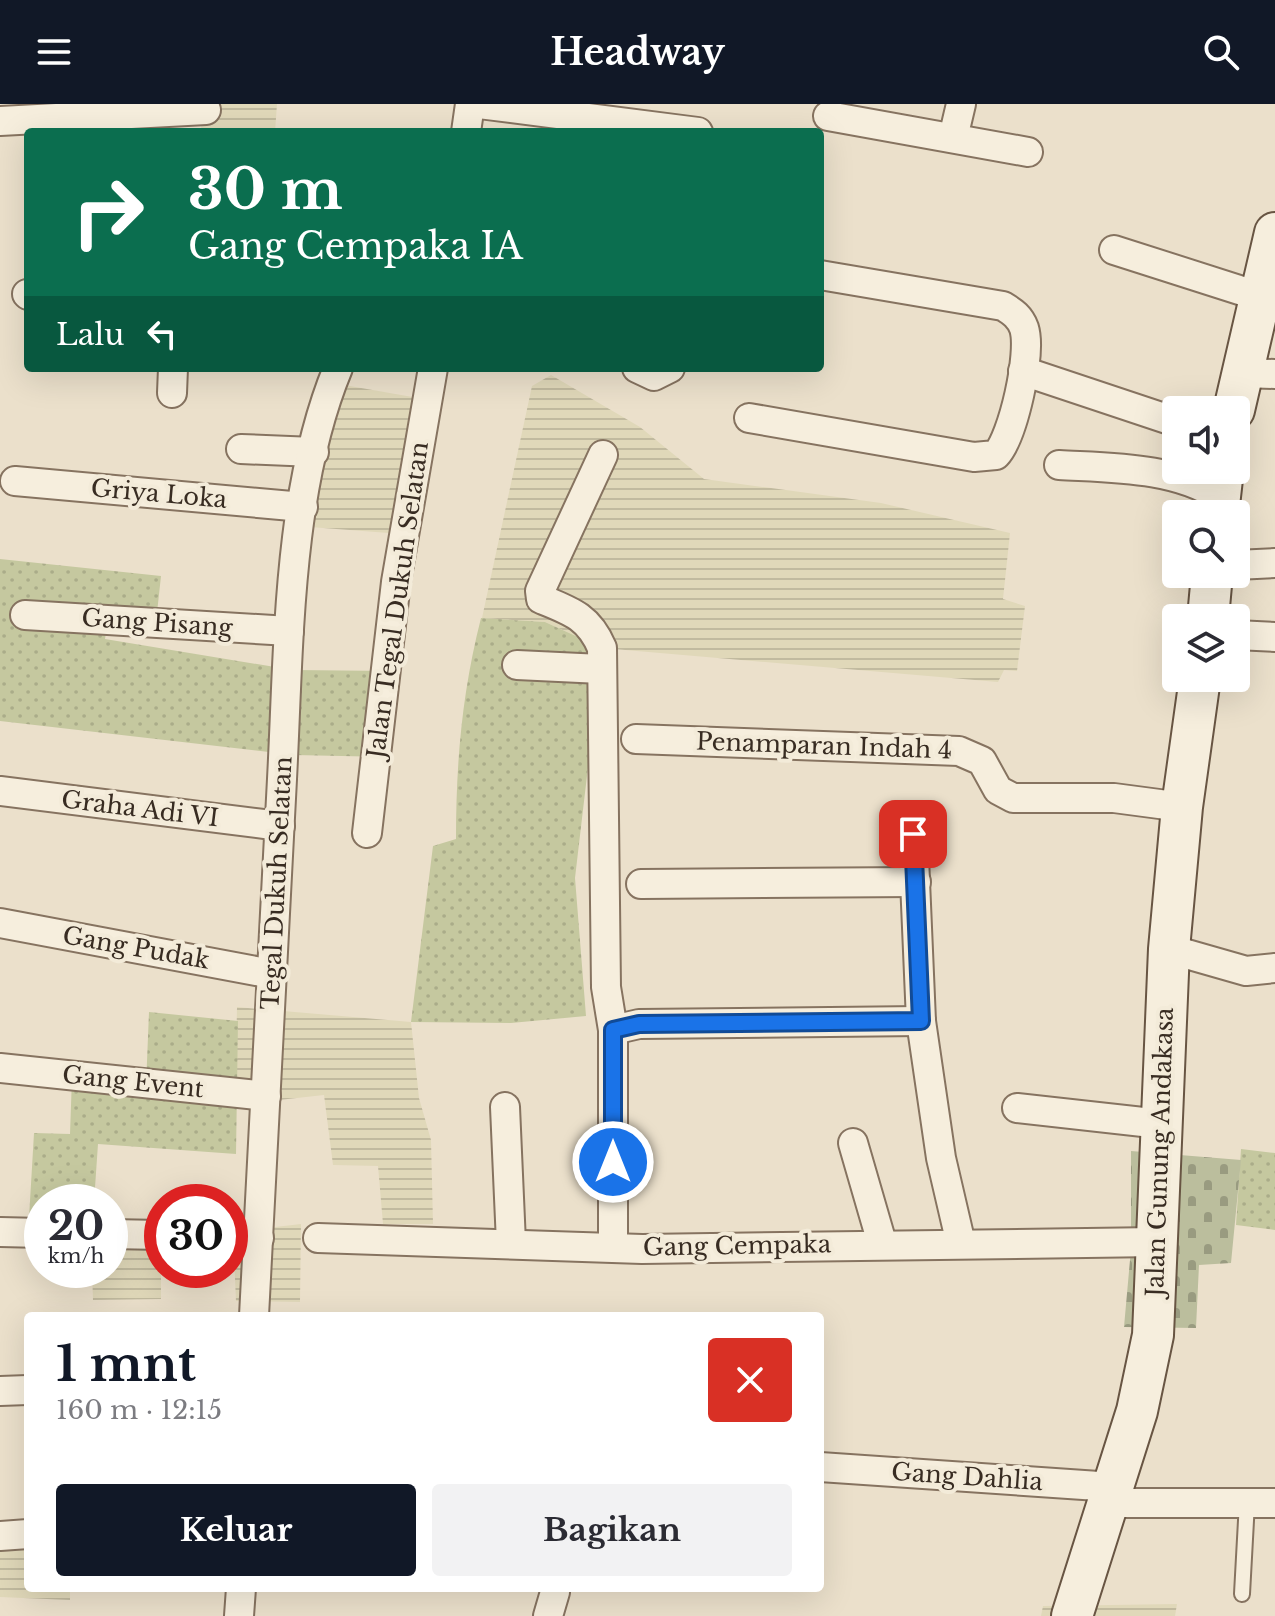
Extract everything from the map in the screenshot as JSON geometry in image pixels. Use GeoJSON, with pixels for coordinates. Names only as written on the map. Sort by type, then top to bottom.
{"type":"FeatureCollection","features":[{"type":"Feature","properties":{"kind":"street"},"geometry":{"type":"LineString","coordinates":[[467,128],[470,104]]}},
{"type":"Feature","properties":{"kind":"street"},"geometry":{"type":"LineString","coordinates":[[479,104],[647,128]]}},
{"type":"Feature","properties":{"kind":"street"},"geometry":{"type":"LineString","coordinates":[[953,138],[961,104]]}},
{"type":"Feature","properties":{"kind":"street"},"geometry":{"type":"LineString","coordinates":[[0,121],[205,115]]}},
{"type":"Feature","properties":{"kind":"street"},"geometry":{"type":"LineString","coordinates":[[828,116],[1028,152]]}},
{"type":"Feature","properties":{"kind":"street"},"geometry":{"type":"LineString","coordinates":[[1251,386],[1258,296],[1275,233]]}},
{"type":"Feature","properties":{"kind":"street"},"geometry":{"type":"LineString","coordinates":[[1114,250],[1258,296]]}},
{"type":"Feature","properties":{"kind":"street"},"geometry":{"type":"LineString","coordinates":[[749,418],[974,457],[996,455],[1009,434],[1023,371],[1026,337],[1019,318],[1003,306],[824,276]]}},
{"type":"Feature","properties":{"kind":"street"},"geometry":{"type":"LineString","coordinates":[[1023,371],[1162,417]]}},
{"type":"Feature","properties":{"kind":"street","name":"Tegal Dukuh Selatan"},"geometry":{"type":"LineString","coordinates":[[254,1312],[289,631],[303,507],[325,399],[336,372]]}},
{"type":"Feature","properties":{"kind":"street","name":"Jalan Tegal Dukuh Selatan"},"geometry":{"type":"LineString","coordinates":[[367,833],[396,582],[432,372]]}},
{"type":"Feature","properties":{"kind":"street"},"geometry":{"type":"LineString","coordinates":[[241,449],[314,452]]}},
{"type":"Feature","properties":{"kind":"street"},"geometry":{"type":"LineString","coordinates":[[603,455],[540,591],[541,599],[577,613],[592,626],[602,648],[606,987],[626,1027],[613,1247]]}},
{"type":"Feature","properties":{"kind":"street"},"geometry":{"type":"LineString","coordinates":[[1059,465],[1175,478],[1200,483],[1220,494]]}},
{"type":"Feature","properties":{"kind":"street","name":"Griya Loka"},"geometry":{"type":"LineString","coordinates":[[15,481],[303,507]]}},
{"type":"Feature","properties":{"kind":"street"},"geometry":{"type":"LineString","coordinates":[[1250,564],[1275,563]]}},
{"type":"Feature","properties":{"kind":"street","name":"Gang Pisang"},"geometry":{"type":"LineString","coordinates":[[25,615],[289,631]]}},
{"type":"Feature","properties":{"kind":"street"},"geometry":{"type":"LineString","coordinates":[[1250,636],[1275,637]]}},
{"type":"Feature","properties":{"kind":"street"},"geometry":{"type":"LineString","coordinates":[[517,665],[601,669]]}},
{"type":"Feature","properties":{"kind":"street","name":"Jalan Gunung Andakasa"},"geometry":{"type":"LineString","coordinates":[[1072,1616],[1137,1411],[1153,1335],[1169,949],[1182,807],[1198,692]]}},
{"type":"Feature","properties":{"kind":"street","name":"Penamparan Indah 4"},"geometry":{"type":"LineString","coordinates":[[636,739],[959,751],[982,761],[998,790],[1013,798],[1114,798],[1182,807]]}},
{"type":"Feature","properties":{"kind":"street","name":"Graha Adi VI"},"geometry":{"type":"LineString","coordinates":[[0,791],[280,826]]}},
{"type":"Feature","properties":{"kind":"street"},"geometry":{"type":"LineString","coordinates":[[913,834],[921,1021],[941,1158],[961,1244]]}},
{"type":"Feature","properties":{"kind":"street"},"geometry":{"type":"LineString","coordinates":[[641,884],[916,882]]}},
{"type":"Feature","properties":{"kind":"street","name":"Gang Pudak"},"geometry":{"type":"LineString","coordinates":[[0,923],[272,974]]}},
{"type":"Feature","properties":{"kind":"street"},"geometry":{"type":"LineString","coordinates":[[1169,949],[1246,971],[1275,968]]}},
{"type":"Feature","properties":{"kind":"street"},"geometry":{"type":"LineString","coordinates":[[626,1027],[921,1021]]}},
{"type":"Feature","properties":{"kind":"street","name":"Gang Event"},"geometry":{"type":"LineString","coordinates":[[0,1068],[266,1096]]}},
{"type":"Feature","properties":{"kind":"street"},"geometry":{"type":"LineString","coordinates":[[505,1107],[511,1243]]}},
{"type":"Feature","properties":{"kind":"street"},"geometry":{"type":"LineString","coordinates":[[1017,1108],[1161,1124]]}},
{"type":"Feature","properties":{"kind":"street"},"geometry":{"type":"LineString","coordinates":[[853,1143],[882,1243]]}},
{"type":"Feature","properties":{"kind":"street"},"geometry":{"type":"LineString","coordinates":[[0,1232],[24,1233]]}},
{"type":"Feature","properties":{"kind":"street"},"geometry":{"type":"LineString","coordinates":[[248,1238],[259,1238]]}},
{"type":"Feature","properties":{"kind":"street","name":"Gang Cempaka"},"geometry":{"type":"LineString","coordinates":[[318,1238],[613,1247],[1157,1242]]}},
{"type":"Feature","properties":{"kind":"street"},"geometry":{"type":"LineString","coordinates":[[0,1391],[24,1390]]}},
{"type":"Feature","properties":{"kind":"street","name":"Gang Dahlia"},"geometry":{"type":"LineString","coordinates":[[824,1467],[1111,1495],[1261,1502]]}},
{"type":"Feature","properties":{"kind":"street"},"geometry":{"type":"LineString","coordinates":[[0,1536],[24,1534]]}},
{"type":"Feature","properties":{"kind":"street"},"geometry":{"type":"LineString","coordinates":[[239,1616],[241,1592]]}},
{"type":"Feature","properties":{"kind":"lane"},"geometry":{"type":"LineString","coordinates":[[1242,1594],[1261,1502]]}},
{"type":"Feature","properties":{"kind":"shaded area"},"geometry":{"type":"Polygon","coordinates":[[[202,104],[277,104],[275,128],[201,128],[202,104]]]}},
{"type":"Feature","properties":{"kind":"shaded area"},"geometry":{"type":"Polygon","coordinates":[[[551,375],[640,427],[704,479],[881,503],[1010,533],[1003,599],[1025,606],[1017,671],[1004,670],[998,682],[602,648],[545,622],[482,618],[532,386],[551,375]]]}},
{"type":"Feature","properties":{"kind":"shaded area"},"geometry":{"type":"Polygon","coordinates":[[[327,382],[424,399],[415,535],[310,527],[327,382]]]}},
{"type":"Feature","properties":{"kind":"shaded area"},"geometry":{"type":"Polygon","coordinates":[[[237,1007],[411,1022],[419,1098],[431,1140],[433,1224],[383,1224],[378,1166],[333,1165],[324,1095],[235,1105],[237,1007]]]}},
{"type":"Feature","properties":{"kind":"shaded area"},"geometry":{"type":"Polygon","coordinates":[[[301,1224],[300,1302],[236,1301],[235,1288],[248,1288],[248,1230],[301,1224]]]}},
{"type":"Feature","properties":{"kind":"shaded area"},"geometry":{"type":"Polygon","coordinates":[[[128,1238],[144,1238],[144,1288],[161,1288],[161,1299],[93,1300],[93,1288],[128,1288],[128,1238]]]}},
{"type":"Feature","properties":{"kind":"shaded area"},"geometry":{"type":"Polygon","coordinates":[[[0,1524],[24,1524],[24,1592],[70,1592],[70,1600],[0,1597],[0,1524]]]}},
{"type":"Feature","properties":{"kind":"shaded area"},"geometry":{"type":"Polygon","coordinates":[[[1177,1604],[1175,1616],[1041,1616],[1043,1606],[1177,1604]]]}},
{"type":"Feature","properties":{"kind":"green space"},"geometry":{"type":"Polygon","coordinates":[[[0,559],[161,576],[156,622],[109,613],[105,639],[293,670],[392,671],[389,757],[294,755],[0,721],[0,559]]]}},
{"type":"Feature","properties":{"kind":"green space"},"geometry":{"type":"Polygon","coordinates":[[[481,618],[545,622],[602,648],[575,878],[586,1016],[511,1023],[411,1022],[433,846],[456,839],[461,728],[481,618]]]}},
{"type":"Feature","properties":{"kind":"green space"},"geometry":{"type":"Polygon","coordinates":[[[149,1012],[238,1021],[236,1154],[98,1144],[95,1184],[31,1184],[34,1133],[70,1134],[72,1077],[146,1086],[149,1012]]]}},
{"type":"Feature","properties":{"kind":"green space"},"geometry":{"type":"Polygon","coordinates":[[[1241,1149],[1275,1153],[1275,1230],[1236,1225],[1241,1149]]]}},
{"type":"Feature","properties":{"kind":"green space"},"geometry":{"type":"Polygon","coordinates":[[[1131,1151],[1241,1160],[1231,1263],[1199,1265],[1196,1328],[1124,1327],[1131,1249],[1131,1151]]]}},
{"type":"Feature","properties":{"kind":"route"},"geometry":{"type":"LineString","coordinates":[[613,1162],[613,1030],[639,1024],[921,1021],[913,834]]}}]}
